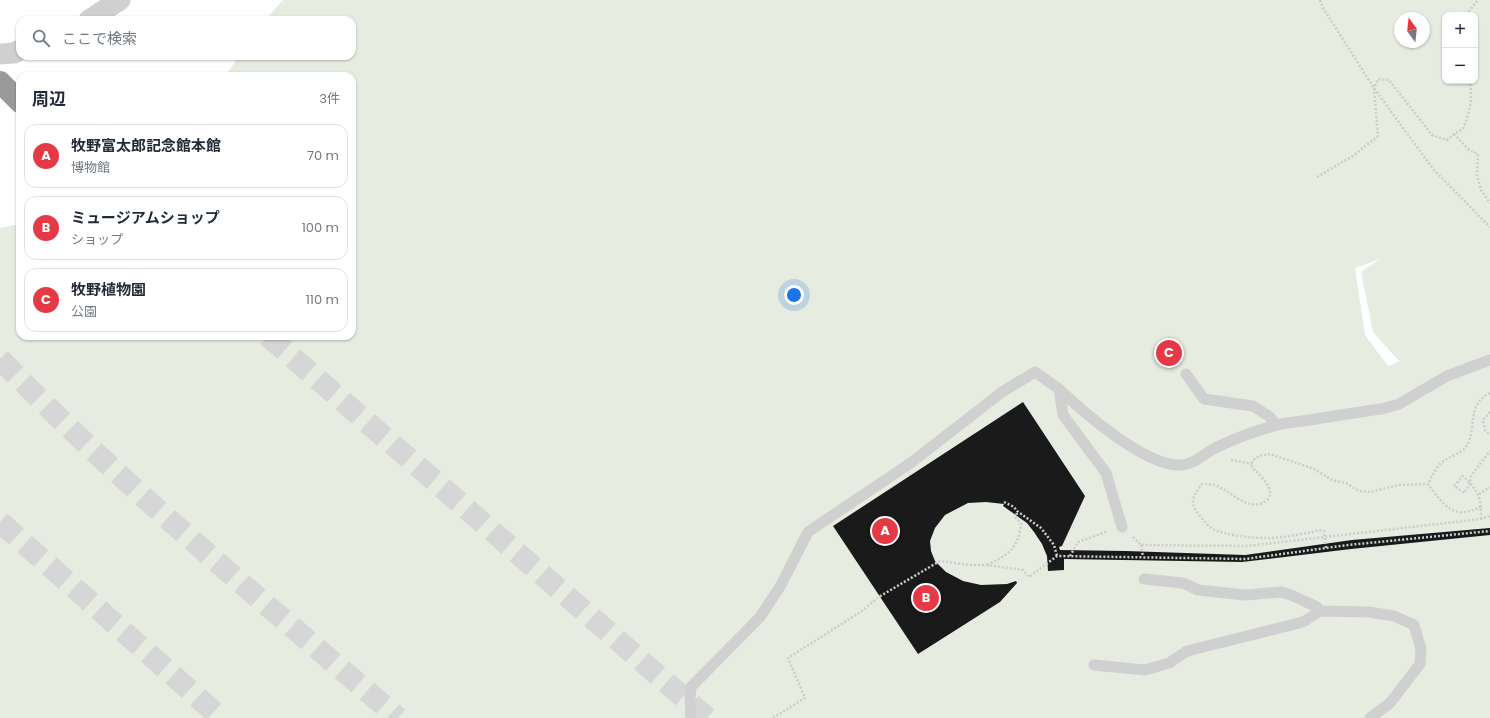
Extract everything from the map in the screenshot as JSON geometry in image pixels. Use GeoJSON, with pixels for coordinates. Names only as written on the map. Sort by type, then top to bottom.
{"type":"FeatureCollection","features":[{"type":"Feature","properties":{"kind":"highway"},"geometry":{"type":"LineString","coordinates":[[0,82],[16,98]]}},
{"type":"Feature","properties":{"kind":"street"},"geometry":{"type":"LineString","coordinates":[[95,16],[120,0]]}},
{"type":"Feature","properties":{"kind":"street"},"geometry":{"type":"LineString","coordinates":[[0,54],[16,52]]}},
{"type":"Feature","properties":{"kind":"lane"},"geometry":{"type":"LineString","coordinates":[[691,718],[691,687],[760,617],[781,585],[808,532],[912,462],[1002,392],[1035,372],[1059,389],[1073,402],[1124,442],[1149,458],[1176,465],[1196,461],[1214,449],[1275,425],[1382,410],[1399,404],[1446,376],[1490,360]]}},
{"type":"Feature","properties":{"kind":"lane"},"geometry":{"type":"LineString","coordinates":[[1186,374],[1204,399],[1253,406],[1270,416],[1275,425]]}},
{"type":"Feature","properties":{"kind":"lane"},"geometry":{"type":"LineString","coordinates":[[1059,389],[1063,415],[1106,473],[1122,526]]}},
{"type":"Feature","properties":{"kind":"lane"},"geometry":{"type":"LineString","coordinates":[[1144,579],[1183,583],[1198,590],[1245,595],[1281,592],[1317,607],[1320,611]]}},
{"type":"Feature","properties":{"kind":"lane"},"geometry":{"type":"LineString","coordinates":[[1094,665],[1145,670],[1169,663],[1187,651],[1303,622],[1320,611],[1369,612],[1394,616],[1414,625],[1421,649],[1420,664],[1390,703],[1370,718]]}},
{"type":"Feature","properties":{"kind":"path"},"geometry":{"type":"LineString","coordinates":[[1320,0],[1323,8],[1374,88],[1433,169],[1490,227]]}},
{"type":"Feature","properties":{"kind":"path"},"geometry":{"type":"LineString","coordinates":[[1468,12],[1478,0]]}},
{"type":"Feature","properties":{"kind":"path"},"geometry":{"type":"LineString","coordinates":[[1317,177],[1353,156],[1378,136],[1374,88],[1378,79],[1389,80],[1432,135],[1448,140],[1454,134],[1463,129],[1469,112],[1472,90],[1469,84]]}},
{"type":"Feature","properties":{"kind":"path"},"geometry":{"type":"LineString","coordinates":[[1454,134],[1469,150],[1478,154],[1477,175],[1481,190],[1490,203]]}},
{"type":"Feature","properties":{"kind":"path"},"geometry":{"type":"LineString","coordinates":[[1428,484],[1442,462],[1462,451],[1466,447],[1469,441],[1477,403],[1484,396],[1490,393]]}},
{"type":"Feature","properties":{"kind":"path"},"geometry":{"type":"LineString","coordinates":[[1490,412],[1483,420],[1485,430],[1490,434]]}},
{"type":"Feature","properties":{"kind":"path"},"geometry":{"type":"LineString","coordinates":[[1481,518],[1479,494],[1470,484],[1463,476],[1454,486],[1464,493],[1470,484],[1471,476],[1490,451]]}},
{"type":"Feature","properties":{"kind":"path"},"geometry":{"type":"LineString","coordinates":[[1326,548],[1324,531],[1318,530],[1314,532],[1265,538],[1225,533],[1214,529],[1204,521],[1194,509],[1192,500],[1194,494],[1202,484],[1211,484],[1243,501],[1256,504],[1263,503],[1269,498],[1270,493],[1268,485],[1252,467],[1252,460],[1259,456],[1270,454],[1314,469],[1332,480],[1346,483],[1359,491],[1370,492],[1398,485],[1428,484]]}},
{"type":"Feature","properties":{"kind":"path"},"geometry":{"type":"LineString","coordinates":[[1428,484],[1441,501],[1452,510],[1464,513],[1481,507]]}},
{"type":"Feature","properties":{"kind":"path"},"geometry":{"type":"LineString","coordinates":[[1479,494],[1490,487]]}},
{"type":"Feature","properties":{"kind":"path"},"geometry":{"type":"LineString","coordinates":[[1004,502],[1014,506],[1017,511],[1041,528],[1048,535],[1054,544],[1057,556]]}},
{"type":"Feature","properties":{"kind":"path"},"geometry":{"type":"LineString","coordinates":[[986,565],[1011,552],[1017,543],[1021,523],[1016,518],[1017,511]]}},
{"type":"Feature","properties":{"kind":"path"},"geometry":{"type":"LineString","coordinates":[[1141,545],[1247,546],[1490,516]]}},
{"type":"Feature","properties":{"kind":"path"},"geometry":{"type":"LineString","coordinates":[[1070,556],[1078,542],[1122,526],[1141,545],[1143,557]]}},
{"type":"Feature","properties":{"kind":"path"},"geometry":{"type":"LineString","coordinates":[[772,718],[805,698],[788,658],[862,611],[877,598],[940,561],[1023,570],[1030,577],[1057,556],[1245,558],[1490,531]]}},
{"type":"Feature","properties":{"kind":"shaded area"},"geometry":{"type":"Polygon","coordinates":[[[283,0],[1490,0],[1490,718],[0,718],[0,228],[16,225],[16,340],[356,340],[356,72],[228,72],[236,60],[356,60],[356,16],[269,16],[283,0]],[[1380,259],[1355,268],[1365,335],[1388,366],[1400,361],[1373,332],[1361,272],[1380,259]]]}},
{"type":"Feature","properties":{"kind":"building"},"geometry":{"type":"Polygon","coordinates":[[[1023,402],[1085,496],[1062,546],[1059,547],[1060,550],[1245,555],[1352,540],[1490,528],[1490,535],[1242,562],[1064,559],[1064,570],[1048,571],[1047,556],[1042,544],[1027,523],[1003,506],[1004,504],[986,502],[968,503],[945,515],[935,528],[930,541],[931,551],[935,561],[946,572],[963,581],[981,585],[1007,584],[1016,581],[1017,583],[1000,602],[918,654],[833,526],[1023,402]]]}},
{"type":"Feature","properties":{"kind":"tunnel"},"geometry":{"type":"LineString","coordinates":[[273,340],[707,718]]}},
{"type":"Feature","properties":{"kind":"tunnel"},"geometry":{"type":"LineString","coordinates":[[0,359],[96,453],[145,498],[245,587],[398,718]]}},
{"type":"Feature","properties":{"kind":"tunnel"},"geometry":{"type":"LineString","coordinates":[[0,522],[221,718]]}},
{"type":"Feature","properties":{"kind":"place","name":"牧野植物園"},"geometry":{"type":"Point","coordinates":[1169,353]}},
{"type":"Feature","properties":{"kind":"place","name":"牧野富太郎記念館本館"},"geometry":{"type":"Point","coordinates":[885,531]}},
{"type":"Feature","properties":{"kind":"place","name":"ミュージアムショップ"},"geometry":{"type":"Point","coordinates":[926,598]}}]}
